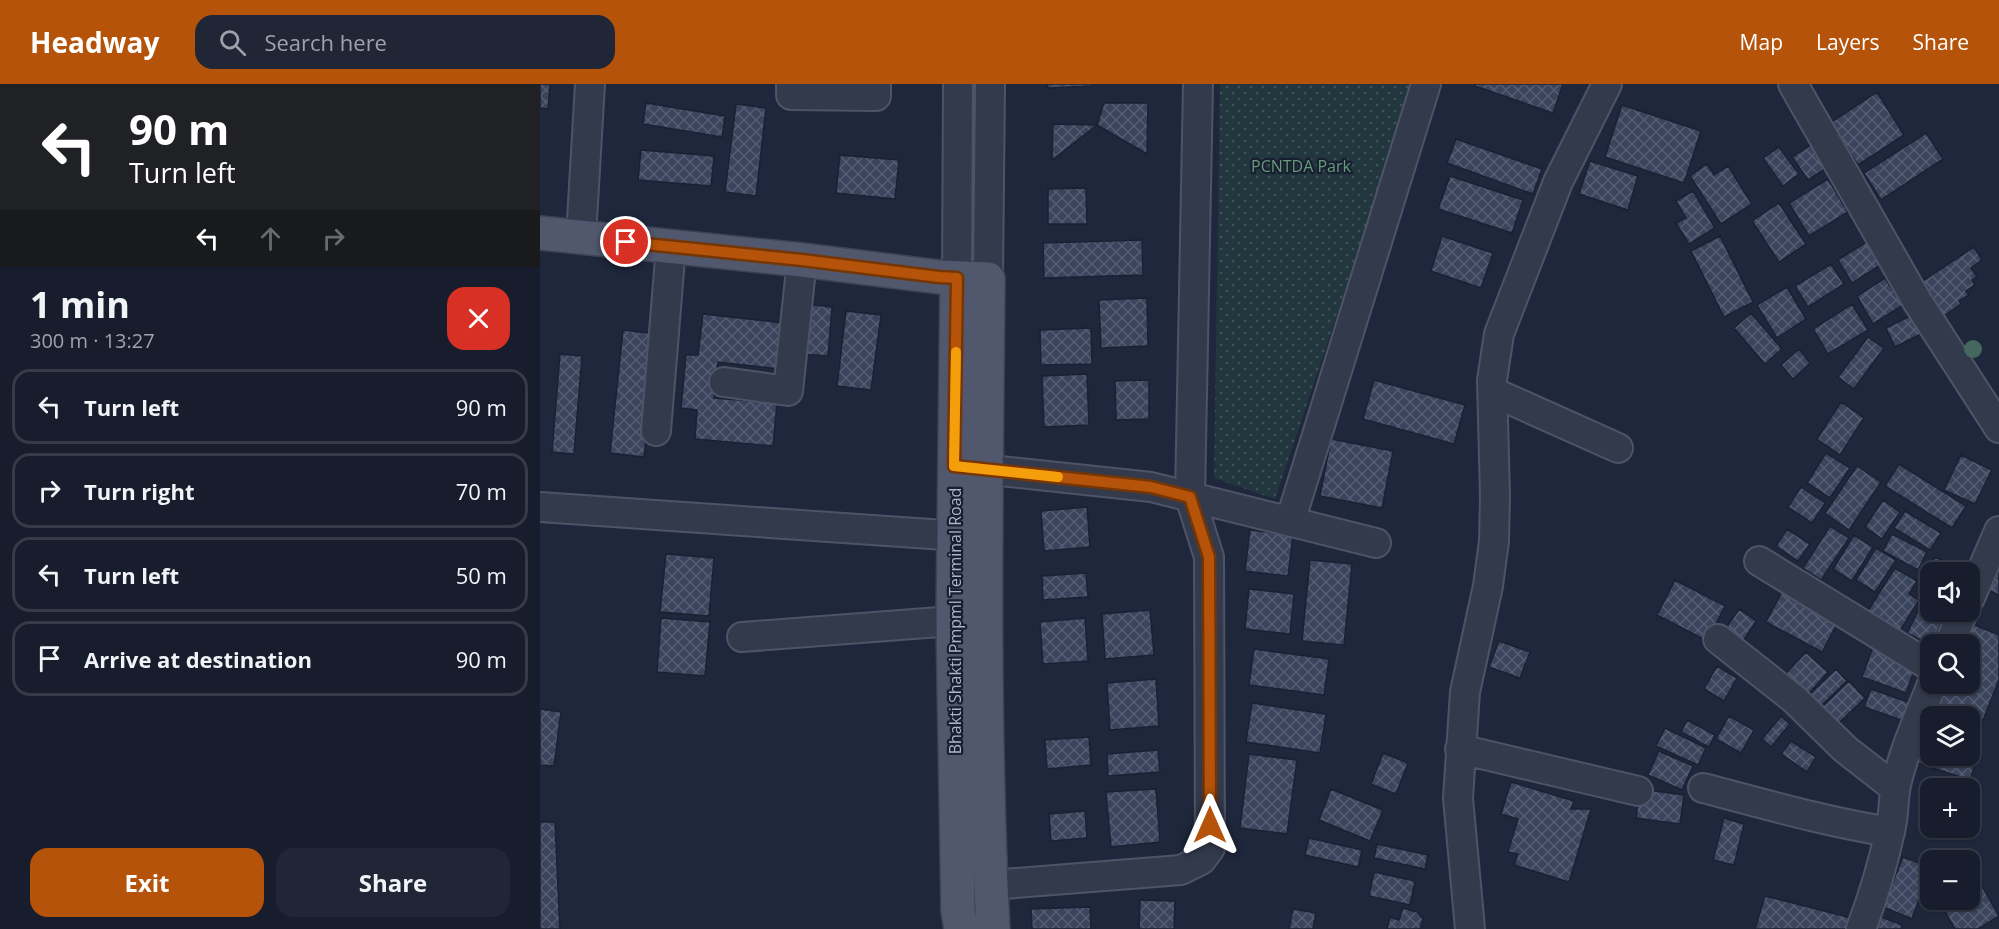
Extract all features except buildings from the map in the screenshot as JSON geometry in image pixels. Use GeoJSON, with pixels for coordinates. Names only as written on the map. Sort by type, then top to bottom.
{"type":"FeatureCollection","features":[{"type":"Feature","properties":{"kind":"main road"},"geometry":{"type":"LineString","coordinates":[[540,233],[802,260],[939,277],[972,278],[970,468],[986,538],[987,750],[993,929]]}},
{"type":"Feature","properties":{"kind":"main road","name":"Bhakti Shakti Pmpml Terminal Road"},"geometry":{"type":"LineString","coordinates":[[961,929],[958,911],[953,536],[970,468]]}},
{"type":"Feature","properties":{"kind":"street"},"geometry":{"type":"LineString","coordinates":[[581,237],[590,84]]}},
{"type":"Feature","properties":{"kind":"street"},"geometry":{"type":"LineString","coordinates":[[791,84],[791,95],[876,96],[876,84]]}},
{"type":"Feature","properties":{"kind":"street"},"geometry":{"type":"LineString","coordinates":[[958,84],[972,278]]}},
{"type":"Feature","properties":{"kind":"street"},"geometry":{"type":"LineString","coordinates":[[972,278],[990,84]]}},
{"type":"Feature","properties":{"kind":"street"},"geometry":{"type":"LineString","coordinates":[[991,885],[1181,870],[1201,860],[1210,848],[1209,557],[1190,497],[1198,84]]}},
{"type":"Feature","properties":{"kind":"street"},"geometry":{"type":"LineString","coordinates":[[1290,522],[1426,84]]}},
{"type":"Feature","properties":{"kind":"street"},"geometry":{"type":"LineString","coordinates":[[1470,929],[1458,798],[1460,749],[1465,692],[1488,586],[1494,541],[1496,496],[1493,392],[1499,334],[1558,182],[1607,84]]}},
{"type":"Feature","properties":{"kind":"street"},"geometry":{"type":"LineString","coordinates":[[1794,84],[1917,301],[1999,428]]}},
{"type":"Feature","properties":{"kind":"street"},"geometry":{"type":"LineString","coordinates":[[656,431],[671,246]]}},
{"type":"Feature","properties":{"kind":"street"},"geometry":{"type":"LineString","coordinates":[[724,382],[788,391],[802,260]]}},
{"type":"Feature","properties":{"kind":"street"},"geometry":{"type":"LineString","coordinates":[[1493,392],[1618,448]]}},
{"type":"Feature","properties":{"kind":"street"},"geometry":{"type":"LineString","coordinates":[[970,468],[1151,487],[1376,543]]}},
{"type":"Feature","properties":{"kind":"street"},"geometry":{"type":"LineString","coordinates":[[540,507],[986,538]]}},
{"type":"Feature","properties":{"kind":"street"},"geometry":{"type":"LineString","coordinates":[[1980,575],[1999,531]]}},
{"type":"Feature","properties":{"kind":"street"},"geometry":{"type":"LineString","coordinates":[[1759,561],[1920,660]]}},
{"type":"Feature","properties":{"kind":"street"},"geometry":{"type":"LineString","coordinates":[[742,637],[953,621],[987,621]]}},
{"type":"Feature","properties":{"kind":"street"},"geometry":{"type":"LineString","coordinates":[[1718,639],[1794,699],[1845,749],[1895,788]]}},
{"type":"Feature","properties":{"kind":"street"},"geometry":{"type":"LineString","coordinates":[[1861,929],[1890,832],[1895,788],[1903,758],[1928,694]]}},
{"type":"Feature","properties":{"kind":"street"},"geometry":{"type":"LineString","coordinates":[[1460,749],[1638,791]]}},
{"type":"Feature","properties":{"kind":"street"},"geometry":{"type":"LineString","coordinates":[[1703,788],[1820,819],[1890,832]]}},
{"type":"Feature","properties":{"kind":"green space","name":"PCNTDA Park"},"geometry":{"type":"Polygon","coordinates":[[[1220,84],[1415,84],[1275,499],[1214,478],[1220,84]]]}},
{"type":"Feature","properties":{"kind":"slow traffic"},"geometry":{"type":"LineString","coordinates":[[956,352],[954,466],[1058,477]]}},
{"type":"Feature","properties":{"kind":"route"},"geometry":{"type":"LineString","coordinates":[[626,242],[957,278],[954,466],[1151,487],[1190,497],[1209,557],[1210,825]]}}]}
